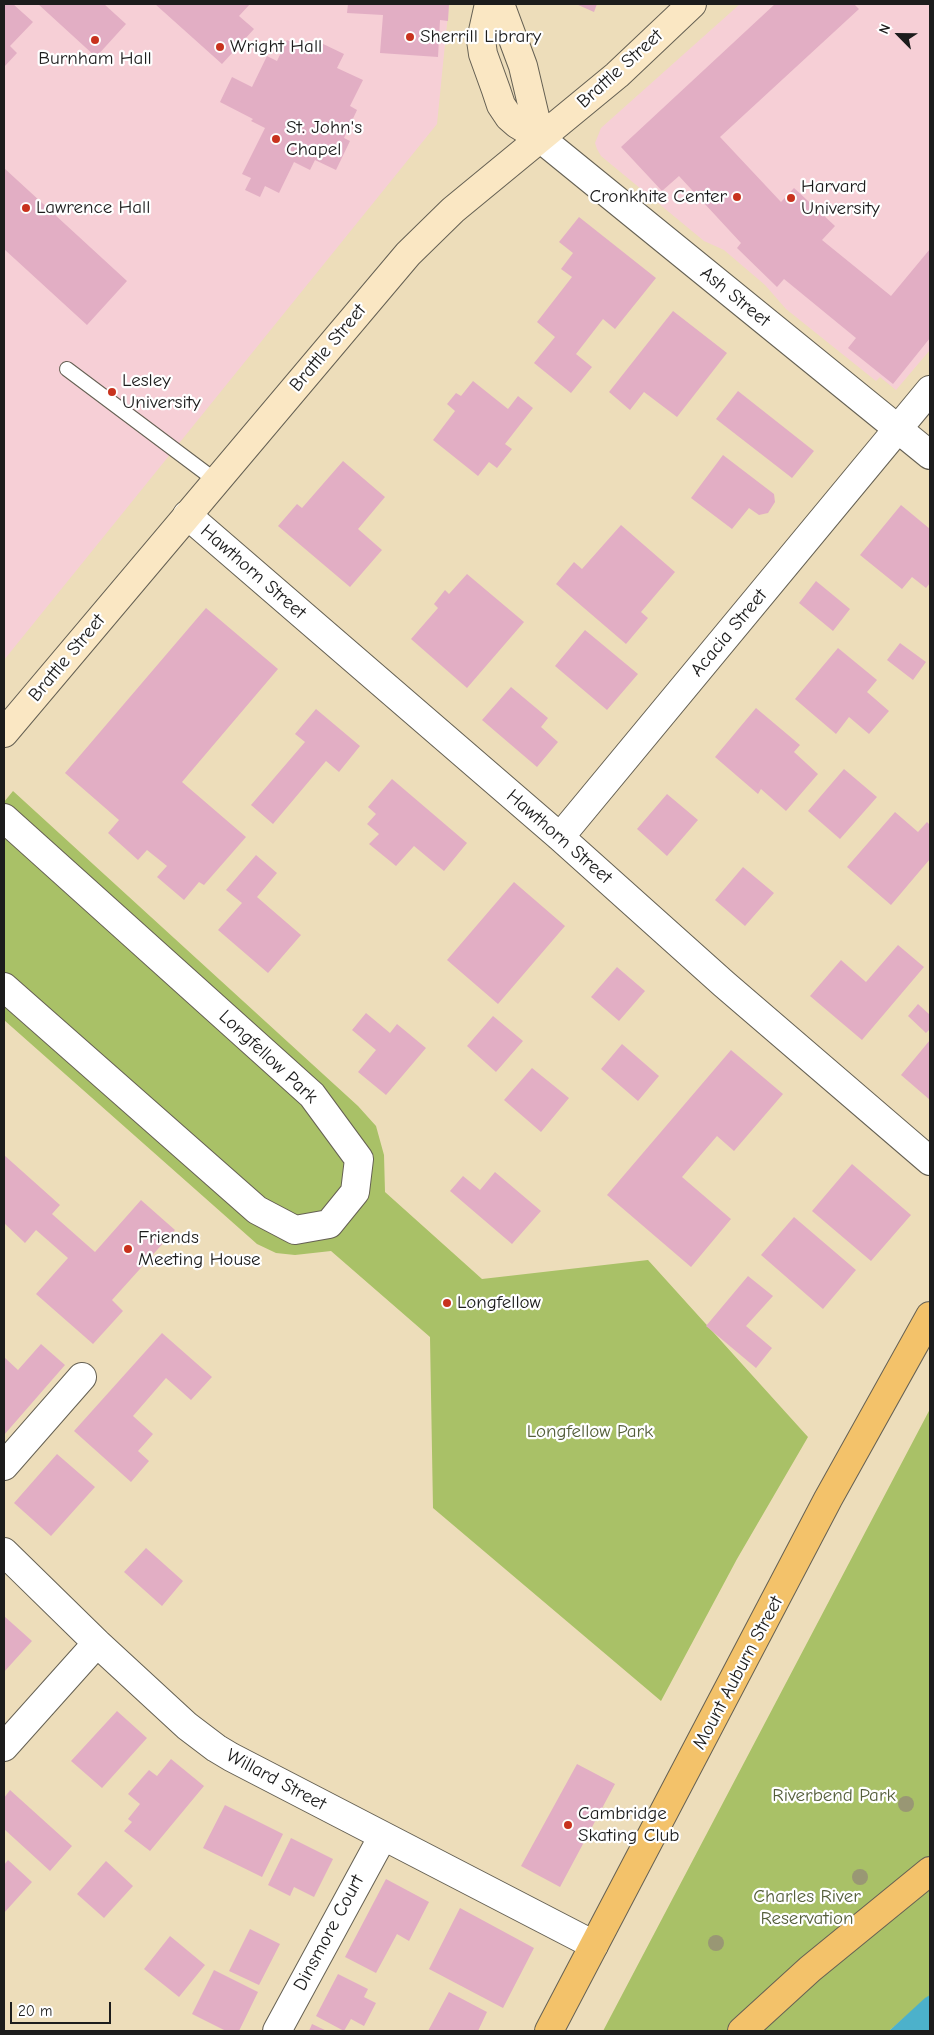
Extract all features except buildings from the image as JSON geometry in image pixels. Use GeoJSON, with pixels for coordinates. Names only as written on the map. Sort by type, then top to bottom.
{"type":"FeatureCollection","features":[{"type":"Feature","properties":{"kind":"main road"},"geometry":{"type":"LineString","coordinates":[[489,4],[480,40],[501,105],[509,117],[517,124],[540,138]]}},
{"type":"Feature","properties":{"kind":"main road"},"geometry":{"type":"LineString","coordinates":[[500,4],[523,66],[540,138]]}},
{"type":"Feature","properties":{"kind":"main road","name":"Brattle Street"},"geometry":{"type":"LineString","coordinates":[[4,733],[215,480],[408,254],[453,210],[617,75],[692,4]]}},
{"type":"Feature","properties":{"kind":"main road","name":"Mount Auburn Street"},"geometry":{"type":"LineString","coordinates":[[548,2031],[828,1499],[930,1316]]}},
{"type":"Feature","properties":{"kind":"main road"},"geometry":{"type":"LineString","coordinates":[[885,1398],[905,1375],[930,1352]]}},
{"type":"Feature","properties":{"kind":"main road"},"geometry":{"type":"LineString","coordinates":[[742,2031],[810,1969],[930,1871]]}},
{"type":"Feature","properties":{"kind":"street","name":"Ash Street"},"geometry":{"type":"LineString","coordinates":[[540,138],[930,456]]}},
{"type":"Feature","properties":{"kind":"street","name":"Acacia Street"},"geometry":{"type":"LineString","coordinates":[[560,837],[930,390]]}},
{"type":"Feature","properties":{"kind":"street","name":"Hawthorn Street"},"geometry":{"type":"LineString","coordinates":[[187,515],[560,837],[724,984],[930,1161]]}},
{"type":"Feature","properties":{"kind":"street","name":"Longfellow Park"},"geometry":{"type":"LineString","coordinates":[[4,818],[312,1095],[359,1159],[355,1192],[329,1224],[295,1230],[257,1210],[4,987]]}},
{"type":"Feature","properties":{"kind":"street"},"geometry":{"type":"LineString","coordinates":[[4,1466],[82,1377]]}},
{"type":"Feature","properties":{"kind":"street","name":"Willard Street"},"geometry":{"type":"LineString","coordinates":[[4,1552],[97,1643],[187,1726],[216,1748],[594,1945]]}},
{"type":"Feature","properties":{"kind":"street"},"geometry":{"type":"LineString","coordinates":[[4,1748],[97,1643]]}},
{"type":"Feature","properties":{"kind":"street","name":"Dinsmore Court"},"geometry":{"type":"LineString","coordinates":[[277,2031],[382,1836]]}},
{"type":"Feature","properties":{"kind":"lane"},"geometry":{"type":"LineString","coordinates":[[67,368],[215,480]]}},
{"type":"Feature","properties":{"kind":"shaded area","name":"Lesley University"},"geometry":{"type":"Polygon","coordinates":[[[4,4],[449,4],[437,124],[4,660],[4,4]]]}},
{"type":"Feature","properties":{"kind":"shaded area","name":"Harvard University"},"geometry":{"type":"Polygon","coordinates":[[[740,4],[930,4],[930,350],[896,390],[880,377],[876,381],[786,309],[765,285],[724,250],[704,241],[601,156],[597,149],[595,143],[601,128],[740,4]]]}},
{"type":"Feature","properties":{"kind":"green space","name":"Longfellow Park"},"geometry":{"type":"Polygon","coordinates":[[[13,791],[358,1106],[376,1126],[384,1155],[385,1192],[482,1279],[648,1260],[808,1437],[737,1559],[661,1701],[433,1508],[430,1337],[331,1251],[295,1255],[276,1253],[257,1244],[4,1020],[4,802],[13,791]]]}},
{"type":"Feature","properties":{"kind":"green space","name":"Riverbend Park"},"geometry":{"type":"Polygon","coordinates":[[[930,1409],[930,1995],[889,2031],[603,2031],[930,1409]]]}},
{"type":"Feature","properties":{"kind":"water"},"geometry":{"type":"Polygon","coordinates":[[[930,1995],[930,2031],[889,2031],[925,1998],[930,1995]]]}},
{"type":"Feature","properties":{"kind":"place","name":"Sherrill Library"},"geometry":{"type":"Point","coordinates":[410,37]}},
{"type":"Feature","properties":{"kind":"place","name":"Burnham Hall"},"geometry":{"type":"Point","coordinates":[95,40]}},
{"type":"Feature","properties":{"kind":"place","name":"Wright Hall"},"geometry":{"type":"Point","coordinates":[220,47]}},
{"type":"Feature","properties":{"kind":"place","name":"St. John's Chapel"},"geometry":{"type":"Point","coordinates":[276,139]}},
{"type":"Feature","properties":{"kind":"place","name":"Cronkhite Center"},"geometry":{"type":"Point","coordinates":[737,197]}},
{"type":"Feature","properties":{"kind":"place","name":"Harvard University"},"geometry":{"type":"Point","coordinates":[791,198]}},
{"type":"Feature","properties":{"kind":"place","name":"Lawrence Hall"},"geometry":{"type":"Point","coordinates":[26,208]}},
{"type":"Feature","properties":{"kind":"place","name":"Lesley University"},"geometry":{"type":"Point","coordinates":[112,392]}},
{"type":"Feature","properties":{"kind":"place","name":"Friends Meeting House"},"geometry":{"type":"Point","coordinates":[128,1249]}},
{"type":"Feature","properties":{"kind":"place","name":"Longfellow"},"geometry":{"type":"Point","coordinates":[447,1303]}},
{"type":"Feature","properties":{"kind":"place","name":"Cambridge Skating Club"},"geometry":{"type":"Point","coordinates":[568,1825]}},
{"type":"Feature","properties":{"kind":"park label","name":"Charles River Reservation"},"geometry":{"type":"Point","coordinates":[807,1908]}}]}
